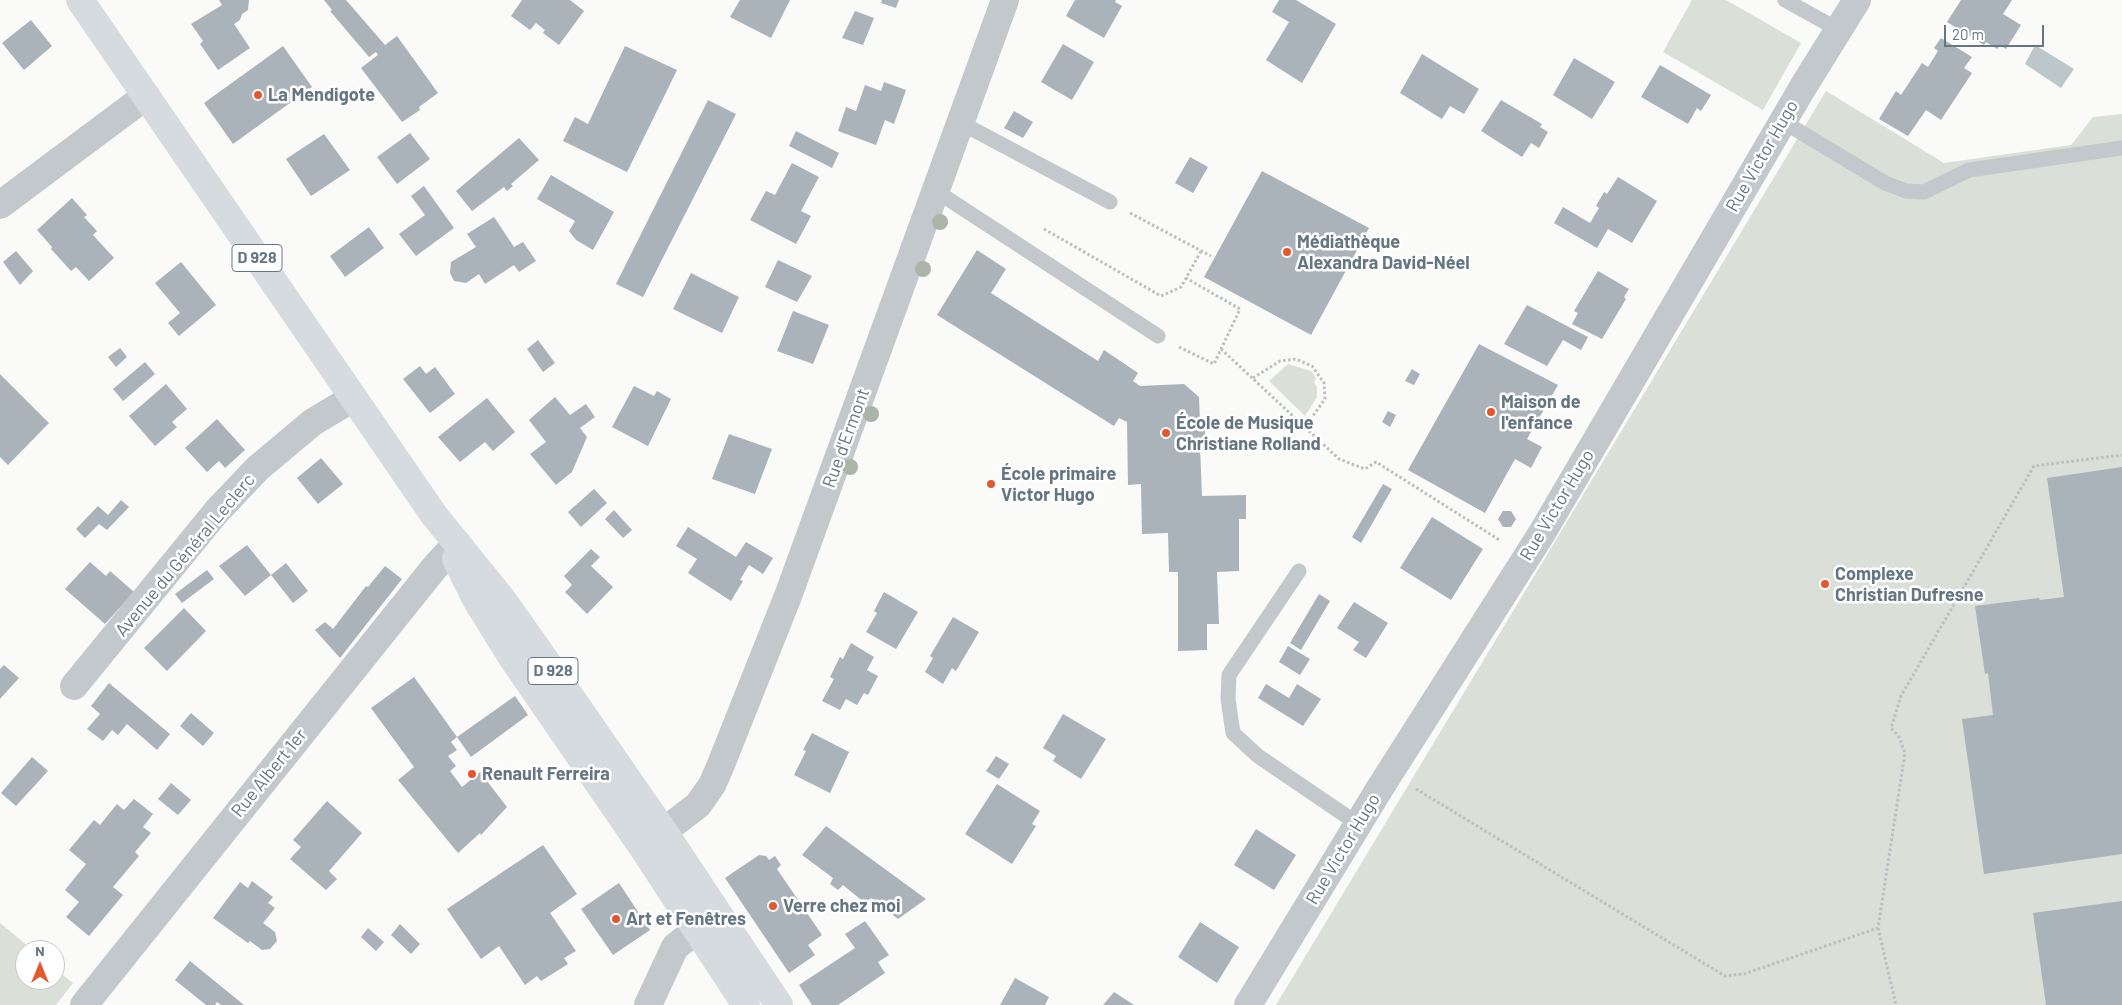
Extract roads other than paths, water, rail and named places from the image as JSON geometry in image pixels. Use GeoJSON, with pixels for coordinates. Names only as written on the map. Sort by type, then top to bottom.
{"type":"FeatureCollection","features":[{"type":"Feature","properties":{"kind":"main road","name":"D 928"},"geometry":{"type":"LineString","coordinates":[[80,0],[454,546],[518,622],[664,832],[779,1005]]}},
{"type":"Feature","properties":{"kind":"main road","name":"D 928"},"geometry":{"type":"LineString","coordinates":[[454,546],[477,601],[510,656],[642,848],[746,1005]]}},
{"type":"Feature","properties":{"kind":"street","name":"Rue d'Ermont"},"geometry":{"type":"LineString","coordinates":[[642,848],[698,805],[705,796],[720,767],[788,596],[1005,0]]}},
{"type":"Feature","properties":{"kind":"street","name":"Rue Victor Hugo"},"geometry":{"type":"LineString","coordinates":[[1248,1005],[1358,824],[1526,558],[1782,121],[1857,0]]}},
{"type":"Feature","properties":{"kind":"street"},"geometry":{"type":"LineString","coordinates":[[0,205],[146,96]]}},
{"type":"Feature","properties":{"kind":"street","name":"Avenue du Général Leclerc"},"geometry":{"type":"LineString","coordinates":[[74,686],[217,512],[258,468],[313,422],[353,398]]}},
{"type":"Feature","properties":{"kind":"street","name":"Rue Albert 1er"},"geometry":{"type":"LineString","coordinates":[[84,1005],[454,546]]}},
{"type":"Feature","properties":{"kind":"street"},"geometry":{"type":"LineString","coordinates":[[648,1005],[675,947],[718,913]]}},
{"type":"Feature","properties":{"kind":"lane"},"geometry":{"type":"LineString","coordinates":[[1785,0],[1839,30]]}},
{"type":"Feature","properties":{"kind":"lane"},"geometry":{"type":"LineString","coordinates":[[1782,121],[1885,183],[1906,191],[1924,192],[1969,170],[2122,148]]}},
{"type":"Feature","properties":{"kind":"lane"},"geometry":{"type":"LineString","coordinates":[[961,123],[1110,202]]}},
{"type":"Feature","properties":{"kind":"lane"},"geometry":{"type":"LineString","coordinates":[[936,191],[1158,336]]}},
{"type":"Feature","properties":{"kind":"lane"},"geometry":{"type":"LineString","coordinates":[[1299,571],[1229,675],[1228,699],[1233,733],[1258,756],[1358,824]]}},
{"type":"Feature","properties":{"kind":"place","name":"La Mendigote"},"geometry":{"type":"Point","coordinates":[258,95]}},
{"type":"Feature","properties":{"kind":"place","name":"Médiathèque Alexandra David-Néel"},"geometry":{"type":"Point","coordinates":[1287,252]}},
{"type":"Feature","properties":{"kind":"place","name":"Maison de l'enfance"},"geometry":{"type":"Point","coordinates":[1491,412]}},
{"type":"Feature","properties":{"kind":"place","name":"École de Musique Christiane Rolland"},"geometry":{"type":"Point","coordinates":[1166,433]}},
{"type":"Feature","properties":{"kind":"place","name":"École primaire Victor Hugo"},"geometry":{"type":"Point","coordinates":[991,484]}},
{"type":"Feature","properties":{"kind":"place","name":"Complexe Christian Dufresne"},"geometry":{"type":"Point","coordinates":[1825,584]}},
{"type":"Feature","properties":{"kind":"place","name":"Renault Ferreira"},"geometry":{"type":"Point","coordinates":[472,774]}},
{"type":"Feature","properties":{"kind":"place","name":"Verre chez moi"},"geometry":{"type":"Point","coordinates":[773,906]}},
{"type":"Feature","properties":{"kind":"place","name":"Art et Fenêtres"},"geometry":{"type":"Point","coordinates":[616,919]}}]}
